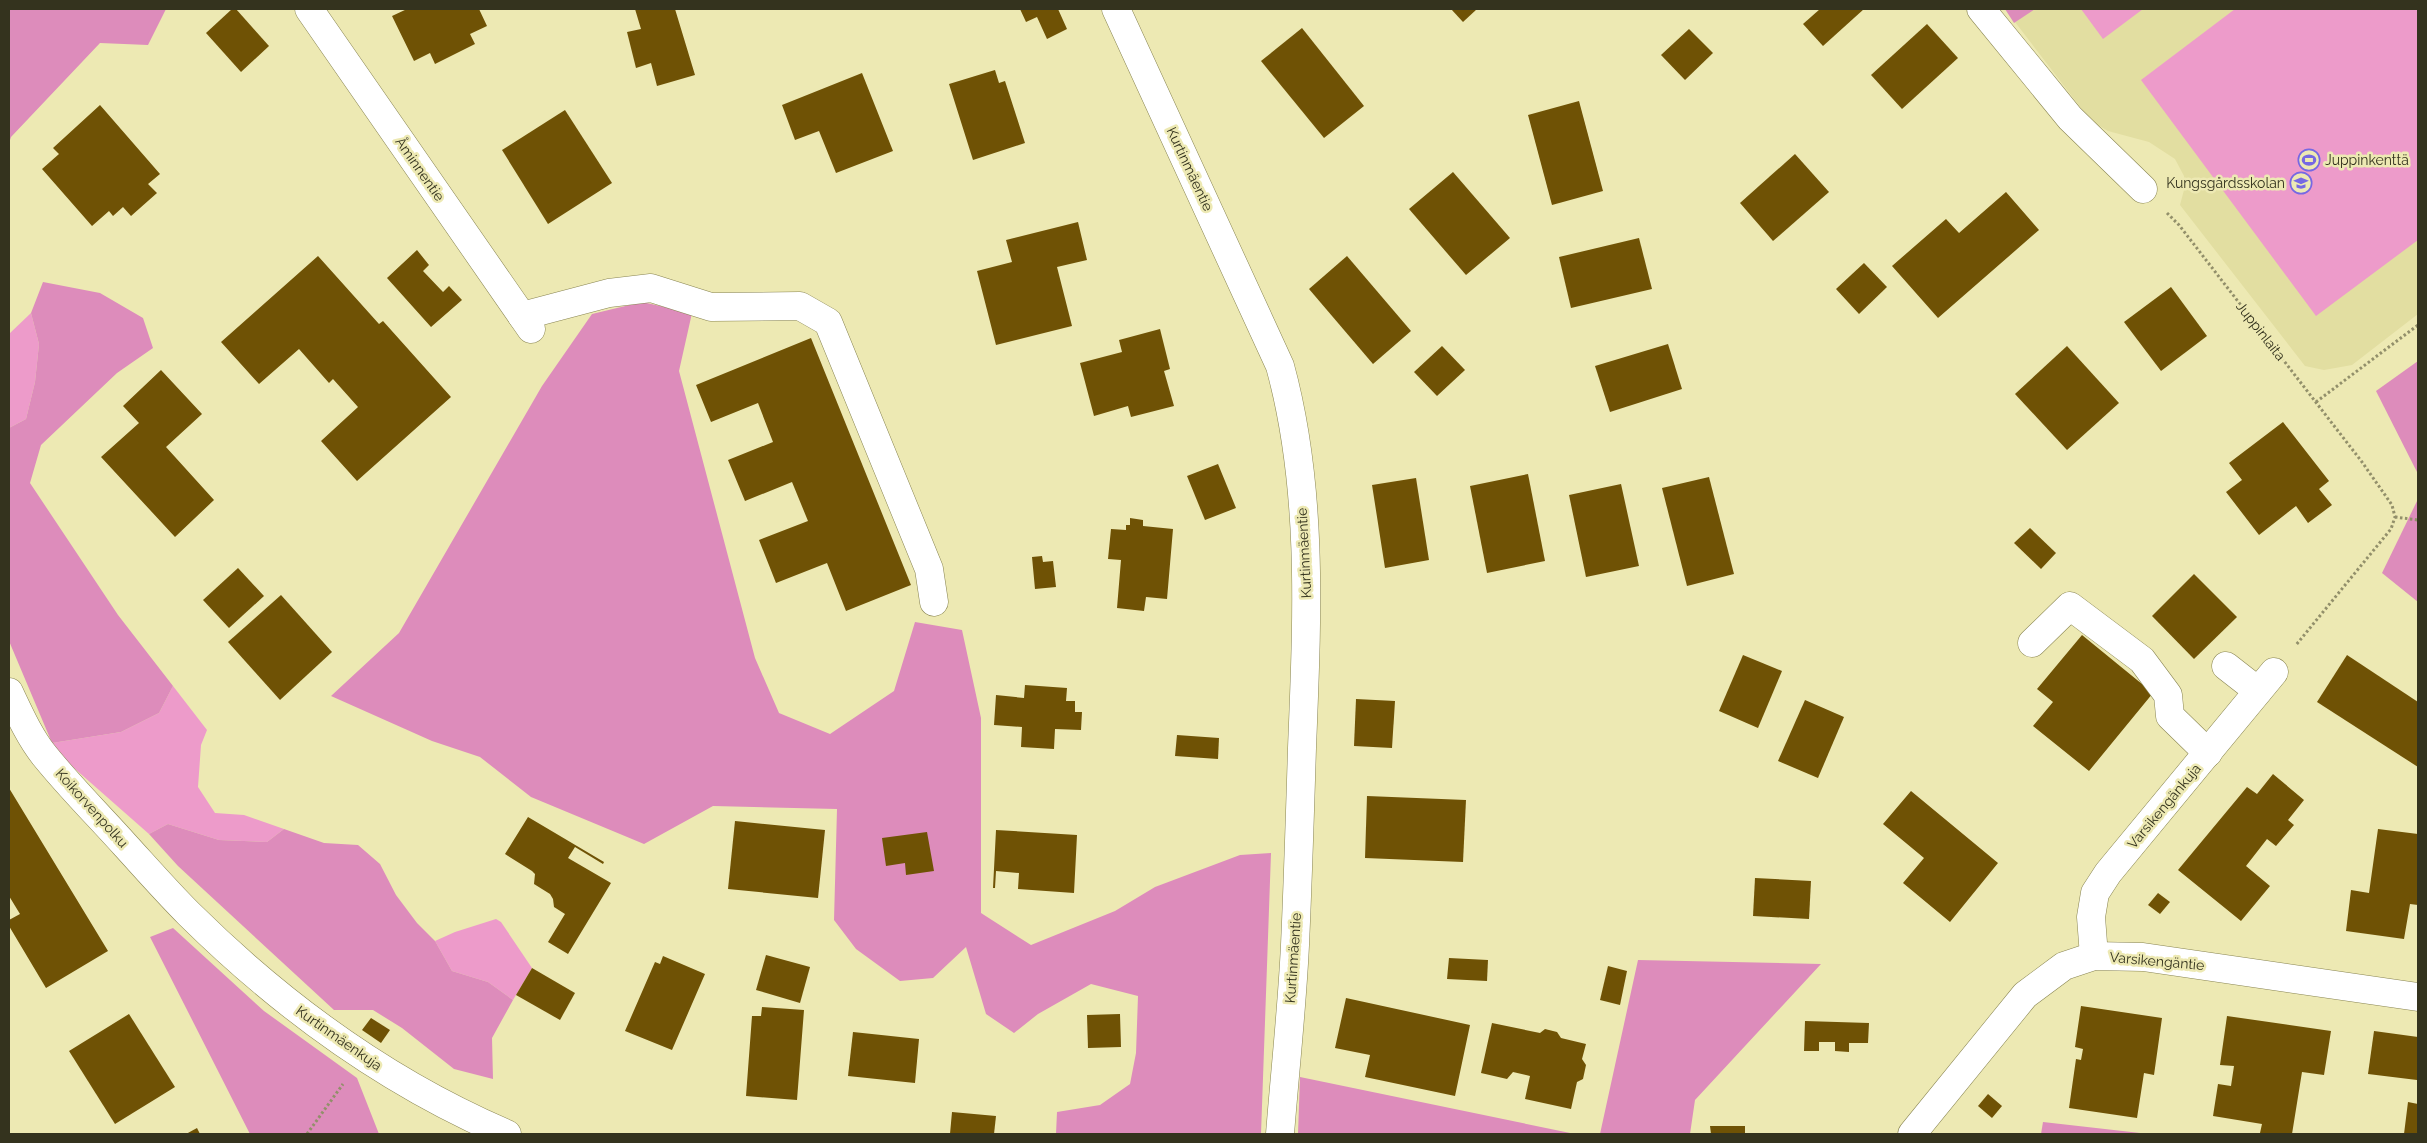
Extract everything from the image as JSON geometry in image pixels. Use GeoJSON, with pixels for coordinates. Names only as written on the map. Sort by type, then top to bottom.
{"type":"FeatureCollection","features":[{"type":"Feature","properties":{"kind":"street","name":"Åminnentie"},"geometry":{"type":"LineString","coordinates":[[309,9],[527,323],[609,293],[652,288],[710,307],[800,306],[828,322],[929,569],[934,602]]}},
{"type":"Feature","properties":{"kind":"street","name":"Kurtinmäentie"},"geometry":{"type":"LineString","coordinates":[[1116,9],[1280,366],[1288,396],[1294,434],[1303,514],[1307,613],[1295,947],[1280,1134]]}},
{"type":"Feature","properties":{"kind":"street"},"geometry":{"type":"LineString","coordinates":[[1982,9],[2070,118],[2143,189]]}},
{"type":"Feature","properties":{"kind":"street"},"geometry":{"type":"LineString","coordinates":[[2032,643],[2070,606],[2142,660],[2168,695],[2170,716],[2208,753]]}},
{"type":"Feature","properties":{"kind":"street"},"geometry":{"type":"LineString","coordinates":[[2226,666],[2266,682]]}},
{"type":"Feature","properties":{"kind":"street","name":"Varsikengänkuja"},"geometry":{"type":"LineString","coordinates":[[2094,956],[2091,917],[2095,893],[2108,873],[2266,682]]}},
{"type":"Feature","properties":{"kind":"street","name":"Koikorvenpolku"},"geometry":{"type":"LineString","coordinates":[[9,692],[29,731],[44,754],[189,914]]}},
{"type":"Feature","properties":{"kind":"street","name":"Kurtinmäenkuja"},"geometry":{"type":"LineString","coordinates":[[189,914],[278,994],[362,1058],[477,1122],[507,1134]]}},
{"type":"Feature","properties":{"kind":"street","name":"Varsikengäntie"},"geometry":{"type":"LineString","coordinates":[[1912,1134],[2024,995],[2064,966],[2094,956],[2142,957],[2418,997]]}},
{"type":"Feature","properties":{"kind":"path","name":"Juppinlaita"},"geometry":{"type":"LineString","coordinates":[[2143,189],[2179,225],[2316,402],[2392,505],[2395,517]]}},
{"type":"Feature","properties":{"kind":"path"},"geometry":{"type":"LineString","coordinates":[[2316,402],[2418,325]]}},
{"type":"Feature","properties":{"kind":"path"},"geometry":{"type":"LineString","coordinates":[[2266,682],[2391,529],[2395,517],[2418,520]]}},
{"type":"Feature","properties":{"kind":"path"},"geometry":{"type":"LineString","coordinates":[[307,1134],[362,1058]]}},
{"type":"Feature","properties":{"kind":"shaded area"},"geometry":{"type":"Polygon","coordinates":[[[9,9],[166,9],[148,45],[100,43],[11,137],[9,143],[9,9]]]}},
{"type":"Feature","properties":{"kind":"shaded area","name":"Juppinkenttä"},"geometry":{"type":"Polygon","coordinates":[[[2005,9],[2418,9],[2418,314],[2352,365],[2324,370],[2305,366],[2180,205],[2184,190],[2184,176],[2175,159],[2149,142],[2108,131],[2091,121],[2005,9]]]}},
{"type":"Feature","properties":{"kind":"shaded area"},"geometry":{"type":"Polygon","coordinates":[[[2005,9],[2035,9],[2014,23],[2005,9]]]}},
{"type":"Feature","properties":{"kind":"shaded area"},"geometry":{"type":"Polygon","coordinates":[[[2081,9],[2143,9],[2103,39],[2081,9]]]}},
{"type":"Feature","properties":{"kind":"shaded area","name":"Juppinkenttä"},"geometry":{"type":"Polygon","coordinates":[[[2235,9],[2418,9],[2418,240],[2316,316],[2141,80],[2235,9]]]}},
{"type":"Feature","properties":{"kind":"shaded area"},"geometry":{"type":"Polygon","coordinates":[[[43,282],[100,293],[143,318],[153,348],[117,373],[41,445],[30,483],[118,615],[173,686],[159,713],[121,732],[52,743],[9,641],[9,428],[26,419],[35,382],[39,344],[31,313],[43,282]]]}},
{"type":"Feature","properties":{"kind":"shaded area"},"geometry":{"type":"Polygon","coordinates":[[[642,302],[692,313],[679,371],[755,658],[779,713],[830,734],[894,691],[915,622],[962,630],[981,718],[981,913],[1031,945],[1115,911],[1155,887],[1240,855],[1271,853],[1261,1134],[1056,1134],[1057,1112],[1100,1105],[1130,1084],[1136,1053],[1138,996],[1091,984],[1038,1014],[1014,1033],[986,1014],[966,947],[933,978],[900,981],[856,949],[834,920],[837,809],[713,806],[644,844],[531,797],[480,757],[432,741],[331,696],[399,633],[542,386],[592,314],[642,302]]]}},
{"type":"Feature","properties":{"kind":"shaded area"},"geometry":{"type":"Polygon","coordinates":[[[31,313],[39,344],[35,382],[26,419],[9,428],[9,334],[31,313]]]}},
{"type":"Feature","properties":{"kind":"shaded area"},"geometry":{"type":"Polygon","coordinates":[[[2418,361],[2418,474],[2376,391],[2418,361]]]}},
{"type":"Feature","properties":{"kind":"shaded area"},"geometry":{"type":"Polygon","coordinates":[[[2418,499],[2418,602],[2382,573],[2418,499]]]}},
{"type":"Feature","properties":{"kind":"shaded area"},"geometry":{"type":"Polygon","coordinates":[[[173,686],[207,730],[201,745],[198,787],[215,813],[244,815],[284,829],[267,842],[219,840],[168,824],[149,834],[66,761],[52,743],[121,732],[159,713],[173,686]]]}},
{"type":"Feature","properties":{"kind":"shaded area"},"geometry":{"type":"Polygon","coordinates":[[[168,824],[219,840],[267,842],[284,829],[324,843],[358,845],[380,864],[396,895],[417,923],[435,941],[452,971],[488,982],[513,1000],[492,1038],[493,1079],[454,1069],[402,1028],[373,1010],[334,1010],[178,866],[149,834],[168,824]]]}},
{"type":"Feature","properties":{"kind":"shaded area"},"geometry":{"type":"Polygon","coordinates":[[[496,919],[501,922],[532,968],[513,1000],[488,982],[452,971],[435,941],[455,932],[496,919]]]}},
{"type":"Feature","properties":{"kind":"shaded area"},"geometry":{"type":"Polygon","coordinates":[[[173,928],[264,1011],[357,1078],[379,1134],[250,1134],[150,937],[173,928]]]}},
{"type":"Feature","properties":{"kind":"shaded area"},"geometry":{"type":"Polygon","coordinates":[[[1638,960],[1821,964],[1695,1100],[1690,1134],[1600,1134],[1638,960]]]}},
{"type":"Feature","properties":{"kind":"shaded area"},"geometry":{"type":"Polygon","coordinates":[[[1300,1077],[1575,1134],[1298,1134],[1300,1077]]]}},
{"type":"Feature","properties":{"kind":"shaded area"},"geometry":{"type":"Polygon","coordinates":[[[2043,1122],[2149,1134],[2041,1134],[2043,1122]]]}},
{"type":"Feature","properties":{"kind":"building"},"geometry":{"type":"Polygon","coordinates":[[[232,9],[236,9],[269,46],[241,72],[206,33],[232,9]]]}},
{"type":"Feature","properties":{"kind":"building"},"geometry":{"type":"Polygon","coordinates":[[[407,9],[479,9],[487,26],[470,34],[475,44],[435,64],[430,53],[414,61],[392,16],[407,9]]]}},
{"type":"Feature","properties":{"kind":"building"},"geometry":{"type":"Polygon","coordinates":[[[635,9],[675,9],[695,75],[657,86],[651,63],[636,68],[627,32],[641,29],[635,9]]]}},
{"type":"Feature","properties":{"kind":"building"},"geometry":{"type":"Polygon","coordinates":[[[1020,9],[1058,9],[1067,29],[1047,39],[1037,17],[1026,22],[1020,9]]]}},
{"type":"Feature","properties":{"kind":"building"},"geometry":{"type":"Polygon","coordinates":[[[1451,9],[1477,9],[1463,22],[1451,9]]]}},
{"type":"Feature","properties":{"kind":"building"},"geometry":{"type":"Polygon","coordinates":[[[1820,9],[1864,9],[1823,46],[1803,24],[1820,9]]]}},
{"type":"Feature","properties":{"kind":"building"},"geometry":{"type":"Polygon","coordinates":[[[1927,24],[1958,58],[1902,109],[1871,75],[1927,24]]]}},
{"type":"Feature","properties":{"kind":"building"},"geometry":{"type":"Polygon","coordinates":[[[1302,28],[1364,106],[1324,138],[1261,61],[1302,28]]]}},
{"type":"Feature","properties":{"kind":"building"},"geometry":{"type":"Polygon","coordinates":[[[1689,29],[1713,53],[1685,80],[1661,55],[1689,29]]]}},
{"type":"Feature","properties":{"kind":"building"},"geometry":{"type":"Polygon","coordinates":[[[995,70],[999,83],[1005,81],[1025,143],[973,160],[949,84],[995,70]]]}},
{"type":"Feature","properties":{"kind":"building"},"geometry":{"type":"Polygon","coordinates":[[[862,73],[893,151],[836,173],[819,131],[795,140],[782,105],[862,73]]]}},
{"type":"Feature","properties":{"kind":"building"},"geometry":{"type":"Polygon","coordinates":[[[1579,101],[1603,191],[1552,205],[1528,115],[1579,101]]]}},
{"type":"Feature","properties":{"kind":"building"},"geometry":{"type":"Polygon","coordinates":[[[100,105],[160,174],[148,184],[157,193],[131,216],[123,207],[113,216],[109,211],[92,226],[42,169],[59,154],[53,148],[100,105]]]}},
{"type":"Feature","properties":{"kind":"building"},"geometry":{"type":"Polygon","coordinates":[[[565,110],[612,183],[548,224],[502,150],[565,110]]]}},
{"type":"Feature","properties":{"kind":"building"},"geometry":{"type":"Polygon","coordinates":[[[1795,154],[1829,192],[1773,241],[1740,203],[1795,154]]]}},
{"type":"Feature","properties":{"kind":"building"},"geometry":{"type":"Polygon","coordinates":[[[1453,172],[1510,238],[1466,275],[1409,209],[1453,172]]]}},
{"type":"Feature","properties":{"kind":"building"},"geometry":{"type":"Polygon","coordinates":[[[2006,192],[2039,230],[1938,318],[1892,266],[1946,219],[1959,233],[2006,192]]]}},
{"type":"Feature","properties":{"kind":"building"},"geometry":{"type":"Polygon","coordinates":[[[1078,222],[1087,260],[1057,267],[1072,326],[996,345],[977,271],[1012,262],[1006,240],[1078,222]]]}},
{"type":"Feature","properties":{"kind":"building"},"geometry":{"type":"Polygon","coordinates":[[[1639,238],[1652,289],[1571,308],[1559,257],[1639,238]]]}},
{"type":"Feature","properties":{"kind":"building"},"geometry":{"type":"Polygon","coordinates":[[[417,250],[429,265],[423,271],[443,292],[449,286],[462,300],[431,327],[387,278],[417,250]]]}},
{"type":"Feature","properties":{"kind":"building"},"geometry":{"type":"Polygon","coordinates":[[[318,256],[379,324],[383,321],[451,397],[357,481],[321,441],[358,407],[333,379],[329,383],[299,349],[259,384],[221,342],[318,256]]]}},
{"type":"Feature","properties":{"kind":"building"},"geometry":{"type":"Polygon","coordinates":[[[1347,256],[1411,331],[1373,364],[1309,289],[1347,256]]]}},
{"type":"Feature","properties":{"kind":"building"},"geometry":{"type":"Polygon","coordinates":[[[1864,263],[1887,287],[1859,314],[1836,289],[1864,263]]]}},
{"type":"Feature","properties":{"kind":"building"},"geometry":{"type":"Polygon","coordinates":[[[2171,287],[2207,336],[2161,371],[2124,322],[2171,287]]]}},
{"type":"Feature","properties":{"kind":"building"},"geometry":{"type":"Polygon","coordinates":[[[1160,329],[1170,369],[1164,371],[1174,406],[1131,417],[1128,406],[1094,416],[1080,363],[1122,352],[1119,340],[1160,329]]]}},
{"type":"Feature","properties":{"kind":"building"},"geometry":{"type":"Polygon","coordinates":[[[811,338],[911,585],[846,611],[827,563],[776,583],[759,540],[808,521],[792,482],[745,501],[728,460],[773,442],[758,403],[711,422],[696,385],[811,338]]]}},
{"type":"Feature","properties":{"kind":"building"},"geometry":{"type":"Polygon","coordinates":[[[1668,344],[1682,389],[1610,412],[1595,366],[1668,344]]]}},
{"type":"Feature","properties":{"kind":"building"},"geometry":{"type":"Polygon","coordinates":[[[1442,346],[1465,370],[1437,396],[1414,372],[1442,346]]]}},
{"type":"Feature","properties":{"kind":"building"},"geometry":{"type":"Polygon","coordinates":[[[2067,346],[2119,403],[2067,450],[2015,394],[2067,346]]]}},
{"type":"Feature","properties":{"kind":"building"},"geometry":{"type":"Polygon","coordinates":[[[161,370],[202,414],[166,447],[214,500],[175,537],[101,457],[139,423],[123,406],[161,370]]]}},
{"type":"Feature","properties":{"kind":"building"},"geometry":{"type":"Polygon","coordinates":[[[2283,422],[2329,481],[2319,489],[2332,505],[2308,523],[2296,506],[2259,535],[2226,492],[2242,480],[2229,463],[2283,422]]]}},
{"type":"Feature","properties":{"kind":"building"},"geometry":{"type":"Polygon","coordinates":[[[1218,464],[1236,508],[1205,520],[1187,476],[1218,464]]]}},
{"type":"Feature","properties":{"kind":"building"},"geometry":{"type":"Polygon","coordinates":[[[1528,474],[1545,561],[1487,573],[1470,486],[1528,474]]]}},
{"type":"Feature","properties":{"kind":"building"},"geometry":{"type":"Polygon","coordinates":[[[1709,477],[1734,574],[1687,586],[1662,488],[1709,477]]]}},
{"type":"Feature","properties":{"kind":"building"},"geometry":{"type":"Polygon","coordinates":[[[1416,478],[1429,560],[1385,568],[1372,485],[1416,478]]]}},
{"type":"Feature","properties":{"kind":"building"},"geometry":{"type":"Polygon","coordinates":[[[1621,484],[1639,566],[1586,577],[1569,495],[1621,484]]]}},
{"type":"Feature","properties":{"kind":"building"},"geometry":{"type":"Polygon","coordinates":[[[1130,518],[1143,520],[1143,526],[1173,529],[1167,599],[1146,597],[1144,611],[1117,608],[1121,560],[1108,559],[1111,529],[1126,530],[1126,525],[1130,525],[1130,518]]]}},
{"type":"Feature","properties":{"kind":"building"},"geometry":{"type":"Polygon","coordinates":[[[2030,528],[2056,553],[2041,569],[2014,543],[2030,528]]]}},
{"type":"Feature","properties":{"kind":"building"},"geometry":{"type":"Polygon","coordinates":[[[1042,556],[1043,562],[1053,561],[1056,587],[1035,589],[1032,557],[1042,556]]]}},
{"type":"Feature","properties":{"kind":"building"},"geometry":{"type":"Polygon","coordinates":[[[238,568],[264,596],[229,628],[203,600],[238,568]]]}},
{"type":"Feature","properties":{"kind":"building"},"geometry":{"type":"Polygon","coordinates":[[[2194,574],[2237,617],[2194,659],[2152,616],[2194,574]]]}},
{"type":"Feature","properties":{"kind":"building"},"geometry":{"type":"Polygon","coordinates":[[[281,595],[332,652],[280,700],[228,642],[281,595]]]}},
{"type":"Feature","properties":{"kind":"building"},"geometry":{"type":"Polygon","coordinates":[[[2082,635],[2153,693],[2089,771],[2033,726],[2053,702],[2037,689],[2082,635]]]}},
{"type":"Feature","properties":{"kind":"building"},"geometry":{"type":"Polygon","coordinates":[[[1743,655],[1782,671],[1758,728],[1719,711],[1743,655]]]}},
{"type":"Feature","properties":{"kind":"building"},"geometry":{"type":"Polygon","coordinates":[[[2347,655],[2418,702],[2418,767],[2317,702],[2347,655]]]}},
{"type":"Feature","properties":{"kind":"building"},"geometry":{"type":"Polygon","coordinates":[[[1025,685],[1067,688],[1066,701],[1075,701],[1075,712],[1082,712],[1081,730],[1055,729],[1054,749],[1021,747],[1022,727],[994,725],[996,695],[1024,698],[1025,685]]]}},
{"type":"Feature","properties":{"kind":"building"},"geometry":{"type":"Polygon","coordinates":[[[1356,699],[1395,701],[1392,748],[1354,746],[1356,699]]]}},
{"type":"Feature","properties":{"kind":"building"},"geometry":{"type":"Polygon","coordinates":[[[1805,700],[1844,717],[1818,778],[1778,761],[1805,700]]]}},
{"type":"Feature","properties":{"kind":"building"},"geometry":{"type":"Polygon","coordinates":[[[1177,735],[1219,738],[1218,759],[1175,756],[1177,735]]]}},
{"type":"Feature","properties":{"kind":"building"},"geometry":{"type":"Polygon","coordinates":[[[2273,774],[2304,800],[2288,820],[2294,825],[2276,846],[2267,839],[2246,866],[2270,886],[2241,921],[2178,870],[2247,787],[2257,794],[2273,774]]]}},
{"type":"Feature","properties":{"kind":"building"},"geometry":{"type":"Polygon","coordinates":[[[9,788],[108,951],[46,988],[9,926],[9,920],[20,914],[9,896],[9,788]]]}},
{"type":"Feature","properties":{"kind":"building"},"geometry":{"type":"Polygon","coordinates":[[[1911,791],[1998,863],[1950,922],[1903,883],[1924,858],[1883,824],[1911,791]]]}},
{"type":"Feature","properties":{"kind":"building"},"geometry":{"type":"Polygon","coordinates":[[[1367,796],[1466,800],[1463,862],[1365,858],[1367,796]]]}},
{"type":"Feature","properties":{"kind":"building"},"geometry":{"type":"Polygon","coordinates":[[[528,817],[604,862],[603,864],[575,847],[568,858],[611,883],[568,954],[548,942],[565,914],[554,907],[550,894],[534,884],[535,874],[532,871],[505,854],[528,817]]]}},
{"type":"Feature","properties":{"kind":"building"},"geometry":{"type":"Polygon","coordinates":[[[735,821],[825,830],[818,898],[728,889],[735,821]]]}},
{"type":"Feature","properties":{"kind":"building"},"geometry":{"type":"Polygon","coordinates":[[[2378,829],[2418,834],[2418,905],[2410,904],[2404,939],[2346,931],[2351,890],[2369,893],[2378,829]]]}},
{"type":"Feature","properties":{"kind":"building"},"geometry":{"type":"Polygon","coordinates":[[[996,830],[1077,835],[1074,893],[1018,889],[1019,873],[996,871],[995,888],[993,888],[996,830]]]}},
{"type":"Feature","properties":{"kind":"building"},"geometry":{"type":"Polygon","coordinates":[[[927,832],[934,871],[906,875],[905,863],[886,866],[882,838],[927,832]]]}},
{"type":"Feature","properties":{"kind":"building"},"geometry":{"type":"Polygon","coordinates":[[[1755,878],[1811,881],[1809,919],[1753,916],[1755,878]]]}},
{"type":"Feature","properties":{"kind":"building"},"geometry":{"type":"Polygon","coordinates":[[[2158,893],[2170,902],[2160,914],[2148,905],[2158,893]]]}},
{"type":"Feature","properties":{"kind":"building"},"geometry":{"type":"Polygon","coordinates":[[[766,955],[810,967],[800,1003],[756,990],[766,955]]]}},
{"type":"Feature","properties":{"kind":"building"},"geometry":{"type":"Polygon","coordinates":[[[663,956],[705,974],[672,1050],[625,1031],[655,962],[660,964],[663,956]]]}},
{"type":"Feature","properties":{"kind":"building"},"geometry":{"type":"Polygon","coordinates":[[[1449,958],[1488,960],[1487,981],[1447,979],[1449,958]]]}},
{"type":"Feature","properties":{"kind":"building"},"geometry":{"type":"Polygon","coordinates":[[[1608,966],[1627,971],[1620,1005],[1600,1000],[1608,966]]]}},
{"type":"Feature","properties":{"kind":"building"},"geometry":{"type":"Polygon","coordinates":[[[532,968],[575,993],[560,1020],[516,995],[532,968]]]}},
{"type":"Feature","properties":{"kind":"building"},"geometry":{"type":"Polygon","coordinates":[[[1346,998],[1470,1025],[1455,1096],[1365,1077],[1370,1055],[1335,1048],[1346,998]]]}},
{"type":"Feature","properties":{"kind":"building"},"geometry":{"type":"Polygon","coordinates":[[[2081,1006],[2162,1018],[2154,1075],[2144,1073],[2137,1118],[2069,1108],[2076,1059],[2081,1060],[2083,1049],[2075,1047],[2081,1006]]]}},
{"type":"Feature","properties":{"kind":"building"},"geometry":{"type":"Polygon","coordinates":[[[762,1007],[804,1010],[797,1100],[746,1096],[752,1016],[761,1016],[762,1007]]]}},
{"type":"Feature","properties":{"kind":"building"},"geometry":{"type":"Polygon","coordinates":[[[129,1014],[175,1087],[115,1124],[69,1051],[129,1014]]]}},
{"type":"Feature","properties":{"kind":"building"},"geometry":{"type":"Polygon","coordinates":[[[1120,1014],[1121,1047],[1088,1048],[1087,1015],[1120,1014]]]}},
{"type":"Feature","properties":{"kind":"building"},"geometry":{"type":"Polygon","coordinates":[[[2227,1016],[2331,1031],[2324,1075],[2302,1072],[2292,1134],[2260,1133],[2262,1124],[2213,1116],[2218,1084],[2231,1086],[2234,1066],[2220,1065],[2227,1016]]]}},
{"type":"Feature","properties":{"kind":"building"},"geometry":{"type":"Polygon","coordinates":[[[371,1018],[390,1030],[381,1043],[362,1030],[371,1018]]]}},
{"type":"Feature","properties":{"kind":"building"},"geometry":{"type":"Polygon","coordinates":[[[1805,1021],[1869,1023],[1868,1043],[1849,1043],[1849,1052],[1835,1051],[1835,1042],[1819,1042],[1819,1051],[1804,1051],[1805,1021]]]}},
{"type":"Feature","properties":{"kind":"building"},"geometry":{"type":"Polygon","coordinates":[[[1492,1023],[1540,1033],[1545,1029],[1557,1032],[1561,1038],[1586,1044],[1582,1059],[1586,1065],[1583,1079],[1577,1082],[1571,1109],[1525,1099],[1530,1076],[1513,1072],[1507,1079],[1481,1073],[1492,1023]]]}},
{"type":"Feature","properties":{"kind":"building"},"geometry":{"type":"Polygon","coordinates":[[[2374,1031],[2418,1037],[2417,1080],[2368,1074],[2374,1031]]]}},
{"type":"Feature","properties":{"kind":"building"},"geometry":{"type":"Polygon","coordinates":[[[853,1032],[919,1039],[915,1083],[848,1076],[853,1032]]]}},
{"type":"Feature","properties":{"kind":"building"},"geometry":{"type":"Polygon","coordinates":[[[1988,1094],[2002,1106],[1992,1118],[1978,1106],[1988,1094]]]}},
{"type":"Feature","properties":{"kind":"building"},"geometry":{"type":"Polygon","coordinates":[[[2408,1102],[2418,1104],[2418,1134],[2404,1134],[2408,1102]]]}},
{"type":"Feature","properties":{"kind":"building"},"geometry":{"type":"Polygon","coordinates":[[[952,1112],[996,1116],[994,1134],[950,1134],[952,1112]]]}},
{"type":"Feature","properties":{"kind":"building"},"geometry":{"type":"Polygon","coordinates":[[[1710,1126],[1745,1126],[1745,1134],[1711,1134],[1710,1126]]]}},
{"type":"Feature","properties":{"kind":"building"},"geometry":{"type":"Polygon","coordinates":[[[197,1128],[200,1134],[186,1134],[197,1128]]]}},
{"type":"Feature","properties":{"kind":"place","name":"Juppinkenttä"},"geometry":{"type":"Point","coordinates":[2309,160]}},
{"type":"Feature","properties":{"kind":"place","name":"Kungsgårdsskolan"},"geometry":{"type":"Point","coordinates":[2301,183]}}]}
